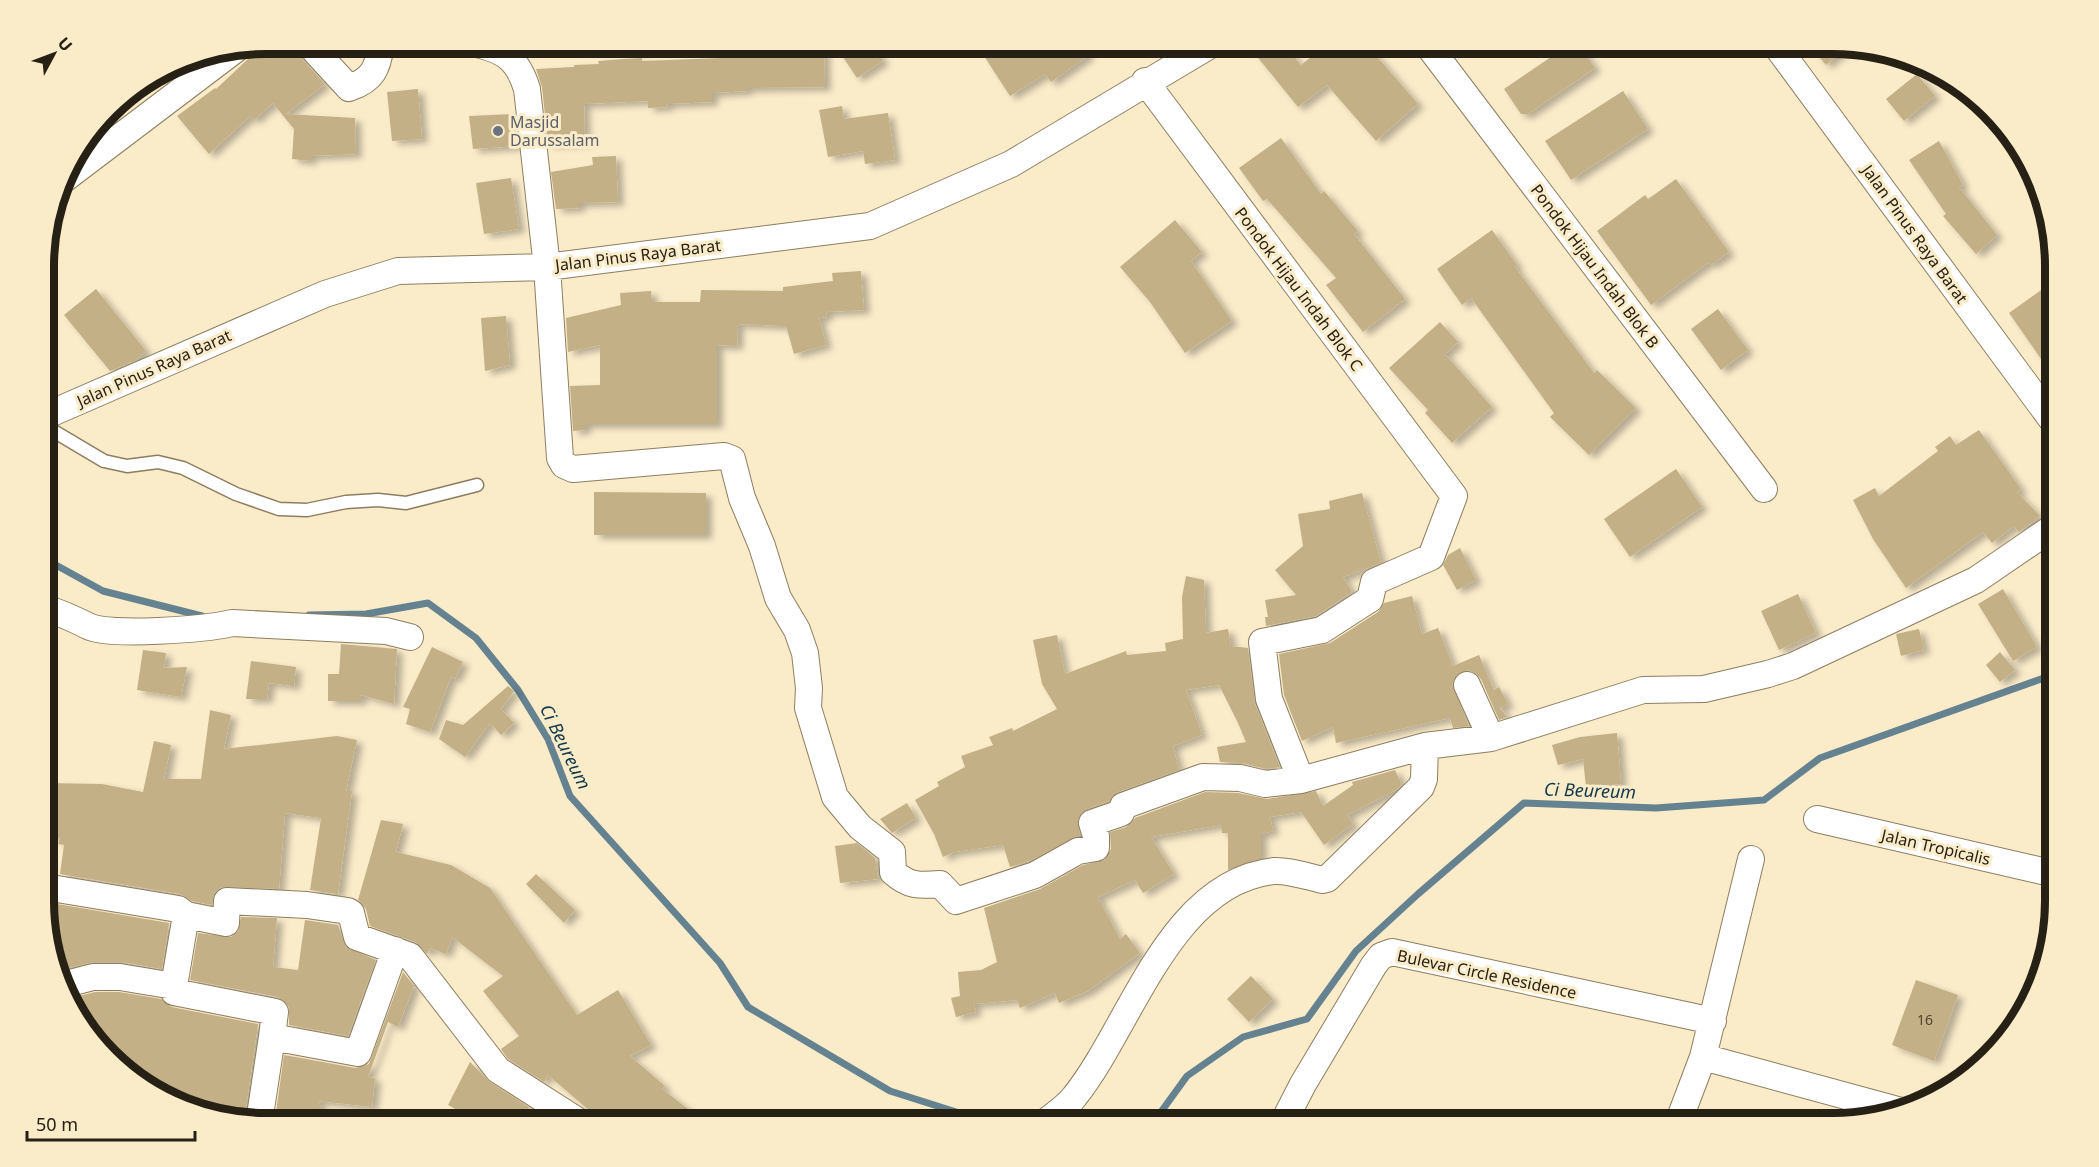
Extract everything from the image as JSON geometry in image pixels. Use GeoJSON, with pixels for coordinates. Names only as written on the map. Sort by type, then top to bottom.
{"type":"FeatureCollection","features":[{"type":"Feature","properties":{"kind":"street"},"geometry":{"type":"LineString","coordinates":[[318,54],[349,88],[370,78],[378,65],[379,54]]}},
{"type":"Feature","properties":{"kind":"street"},"geometry":{"type":"LineString","coordinates":[[501,54],[511,58],[520,68],[524,79],[547,267],[560,458],[564,465],[573,469],[724,456],[732,459],[742,498],[762,546],[778,598],[797,630],[805,653],[809,688],[808,708],[835,797],[860,827],[892,852],[893,872],[902,881],[919,886],[940,884],[956,901],[1035,875],[1078,851],[1096,848],[1096,836],[1092,823],[1121,813],[1123,806],[1203,777],[1240,778],[1265,784],[1300,780],[1425,746],[1491,738],[1643,690],[1704,689],[1793,666],[1976,580],[2045,533]]}},
{"type":"Feature","properties":{"kind":"street","name":"Jalan Pinus Raya Barat"},"geometry":{"type":"LineString","coordinates":[[54,412],[305,302],[398,271],[547,267],[870,226],[1011,164],[1189,54]]}},
{"type":"Feature","properties":{"kind":"street","name":"Pondok Hijau Indah Blok B"},"geometry":{"type":"LineString","coordinates":[[1434,54],[1764,489]]}},
{"type":"Feature","properties":{"kind":"street","name":"Jalan Pinus Raya Barat"},"geometry":{"type":"LineString","coordinates":[[1782,54],[2045,410]]}},
{"type":"Feature","properties":{"kind":"street"},"geometry":{"type":"LineString","coordinates":[[77,169],[226,58]]}},
{"type":"Feature","properties":{"kind":"street","name":"Pondok Hijau Indah Blok C"},"geometry":{"type":"LineString","coordinates":[[1145,81],[1454,496],[1431,556],[1374,582],[1370,599],[1322,630],[1262,642],[1269,699],[1300,780]]}},
{"type":"Feature","properties":{"kind":"street"},"geometry":{"type":"LineString","coordinates":[[54,611],[82,621],[88,627],[110,630],[208,628],[232,623],[386,631],[410,637]]}},
{"type":"Feature","properties":{"kind":"street"},"geometry":{"type":"LineString","coordinates":[[1467,685],[1491,738]]}},
{"type":"Feature","properties":{"kind":"street"},"geometry":{"type":"LineString","coordinates":[[1056,1113],[1074,1098],[1108,1049],[1134,1001],[1178,930],[1213,897],[1246,879],[1275,871],[1327,879],[1421,787],[1424,779],[1425,746]]}},
{"type":"Feature","properties":{"kind":"street","name":"Jalan Tropicalis"},"geometry":{"type":"LineString","coordinates":[[1817,819],[2045,872]]}},
{"type":"Feature","properties":{"kind":"street"},"geometry":{"type":"LineString","coordinates":[[1682,1113],[1703,1057],[1713,1021],[1751,860]]}},
{"type":"Feature","properties":{"kind":"street"},"geometry":{"type":"LineString","coordinates":[[54,888],[178,909],[186,915],[226,923],[227,900],[307,905],[348,911],[351,913],[357,937],[410,956],[498,1070],[565,1113]]}},
{"type":"Feature","properties":{"kind":"street"},"geometry":{"type":"LineString","coordinates":[[186,915],[174,993],[275,1012],[261,1109]]}},
{"type":"Feature","properties":{"kind":"street"},"geometry":{"type":"LineString","coordinates":[[272,1037],[358,1053],[394,950]]}},
{"type":"Feature","properties":{"kind":"street","name":"Bulevar Circle Residence"},"geometry":{"type":"LineString","coordinates":[[1288,1113],[1374,965],[1382,956],[1392,952],[1713,1021]]}},
{"type":"Feature","properties":{"kind":"street"},"geometry":{"type":"LineString","coordinates":[[70,983],[93,977],[120,977],[174,986]]}},
{"type":"Feature","properties":{"kind":"street"},"geometry":{"type":"LineString","coordinates":[[1703,1057],[1885,1107]]}},
{"type":"Feature","properties":{"kind":"lane"},"geometry":{"type":"LineString","coordinates":[[54,431],[104,461],[127,466],[158,462],[183,468],[236,494],[279,509],[306,510],[346,502],[378,500],[406,502],[477,485]]}},
{"type":"Feature","properties":{"kind":"building"},"geometry":{"type":"Polygon","coordinates":[[[253,54],[300,54],[325,84],[286,114],[355,118],[356,154],[311,156],[311,161],[292,159],[294,129],[273,103],[254,120],[250,116],[209,154],[177,116],[216,89],[253,54]]]}},
{"type":"Feature","properties":{"kind":"building"},"geometry":{"type":"Polygon","coordinates":[[[824,54],[825,87],[747,88],[747,91],[712,93],[712,102],[667,104],[668,107],[648,108],[648,101],[584,104],[585,142],[548,144],[542,87],[536,69],[574,67],[574,65],[599,64],[598,61],[624,59],[642,58],[642,61],[721,58],[721,56],[824,54]]]}},
{"type":"Feature","properties":{"kind":"building"},"geometry":{"type":"Polygon","coordinates":[[[841,54],[878,54],[883,61],[857,78],[841,54]]]}},
{"type":"Feature","properties":{"kind":"building"},"geometry":{"type":"Polygon","coordinates":[[[987,54],[1089,55],[1051,82],[1045,74],[1010,96],[984,56],[987,54]]]}},
{"type":"Feature","properties":{"kind":"building"},"geometry":{"type":"Polygon","coordinates":[[[1255,54],[1292,54],[1301,65],[1315,54],[1375,54],[1418,104],[1376,141],[1327,85],[1298,107],[1255,54]]]}},
{"type":"Feature","properties":{"kind":"building"},"geometry":{"type":"Polygon","coordinates":[[[1555,54],[1585,54],[1595,68],[1528,114],[1521,114],[1504,89],[1555,54]]]}},
{"type":"Feature","properties":{"kind":"building"},"geometry":{"type":"Polygon","coordinates":[[[1817,54],[1839,54],[1826,65],[1817,54]]]}},
{"type":"Feature","properties":{"kind":"building"},"geometry":{"type":"Polygon","coordinates":[[[1917,74],[1935,96],[1904,121],[1886,99],[1917,74]]]}},
{"type":"Feature","properties":{"kind":"building"},"geometry":{"type":"Polygon","coordinates":[[[418,89],[422,139],[392,141],[387,92],[418,89]]]}},
{"type":"Feature","properties":{"kind":"building"},"geometry":{"type":"Polygon","coordinates":[[[1623,91],[1648,129],[1571,180],[1545,141],[1623,91]]]}},
{"type":"Feature","properties":{"kind":"building"},"geometry":{"type":"Polygon","coordinates":[[[842,106],[844,119],[888,113],[895,160],[865,164],[863,151],[828,157],[819,110],[842,106]]]}},
{"type":"Feature","properties":{"kind":"building","name":"Masjid Darussalam"},"geometry":{"type":"Polygon","coordinates":[[[515,114],[518,146],[473,149],[469,116],[515,114]]]}},
{"type":"Feature","properties":{"kind":"building"},"geometry":{"type":"Polygon","coordinates":[[[1281,138],[1321,194],[1324,191],[1358,231],[1354,234],[1405,299],[1363,332],[1326,285],[1336,278],[1267,199],[1263,201],[1239,168],[1281,138]]]}},
{"type":"Feature","properties":{"kind":"building"},"geometry":{"type":"Polygon","coordinates":[[[1939,141],[1963,185],[1959,187],[1997,235],[1976,254],[1943,216],[1946,214],[1909,160],[1939,141]]]}},
{"type":"Feature","properties":{"kind":"building"},"geometry":{"type":"Polygon","coordinates":[[[616,156],[618,202],[579,203],[579,208],[556,209],[551,172],[593,165],[592,157],[616,156]]]}},
{"type":"Feature","properties":{"kind":"building"},"geometry":{"type":"Polygon","coordinates":[[[511,178],[519,229],[484,234],[476,183],[511,178]]]}},
{"type":"Feature","properties":{"kind":"building"},"geometry":{"type":"Polygon","coordinates":[[[1676,179],[1729,252],[1711,265],[1709,262],[1651,305],[1597,231],[1645,195],[1648,199],[1676,179]]]}},
{"type":"Feature","properties":{"kind":"building"},"geometry":{"type":"Polygon","coordinates":[[[1175,220],[1202,252],[1191,261],[1232,321],[1185,353],[1150,302],[1120,267],[1175,220]]]}},
{"type":"Feature","properties":{"kind":"building"},"geometry":{"type":"Polygon","coordinates":[[[1492,230],[1517,265],[1515,267],[1594,373],[1597,370],[1636,408],[1589,455],[1550,417],[1554,413],[1471,298],[1462,305],[1437,269],[1492,230]]]}},
{"type":"Feature","properties":{"kind":"building"},"geometry":{"type":"Polygon","coordinates":[[[861,271],[864,310],[826,312],[827,317],[819,318],[826,345],[794,354],[786,326],[738,324],[737,346],[717,345],[717,424],[585,424],[585,430],[573,431],[570,386],[600,385],[600,345],[568,352],[566,318],[621,305],[620,293],[651,291],[652,302],[700,302],[701,290],[783,291],[783,287],[833,281],[832,273],[861,271]]]}},
{"type":"Feature","properties":{"kind":"building"},"geometry":{"type":"Polygon","coordinates":[[[96,289],[146,351],[134,361],[110,371],[64,315],[96,289]]]}},
{"type":"Feature","properties":{"kind":"building"},"geometry":{"type":"Polygon","coordinates":[[[2045,289],[2045,365],[2009,313],[2045,289]]]}},
{"type":"Feature","properties":{"kind":"building"},"geometry":{"type":"Polygon","coordinates":[[[1718,309],[1748,350],[1721,370],[1691,329],[1718,309]]]}},
{"type":"Feature","properties":{"kind":"building"},"geometry":{"type":"Polygon","coordinates":[[[506,316],[510,365],[485,371],[481,318],[506,316]]]}},
{"type":"Feature","properties":{"kind":"building"},"geometry":{"type":"Polygon","coordinates":[[[1440,322],[1458,342],[1445,354],[1492,407],[1452,443],[1425,413],[1428,410],[1389,368],[1440,322]]]}},
{"type":"Feature","properties":{"kind":"building"},"geometry":{"type":"Polygon","coordinates":[[[1979,430],[2021,489],[2017,492],[2040,516],[2019,532],[2014,526],[1992,543],[1983,532],[1906,588],[1873,539],[1853,500],[1875,488],[1879,496],[1938,451],[1935,447],[1950,436],[1956,445],[1979,430]]]}},
{"type":"Feature","properties":{"kind":"building"},"geometry":{"type":"Polygon","coordinates":[[[1676,469],[1702,507],[1630,557],[1604,519],[1676,469]]]}},
{"type":"Feature","properties":{"kind":"building"},"geometry":{"type":"Polygon","coordinates":[[[594,492],[706,493],[706,535],[594,535],[594,492]]]}},
{"type":"Feature","properties":{"kind":"building"},"geometry":{"type":"Polygon","coordinates":[[[1362,493],[1381,563],[1343,577],[1352,592],[1316,616],[1266,626],[1265,617],[1268,617],[1265,600],[1296,595],[1275,570],[1303,546],[1298,514],[1330,509],[1329,501],[1362,493]]]}},
{"type":"Feature","properties":{"kind":"building"},"geometry":{"type":"Polygon","coordinates":[[[1460,548],[1476,580],[1457,590],[1443,565],[1448,555],[1460,548]]]}},
{"type":"Feature","properties":{"kind":"building"},"geometry":{"type":"Polygon","coordinates":[[[1186,576],[1204,580],[1206,633],[1228,629],[1231,646],[1248,648],[1255,704],[1280,767],[1266,769],[1243,763],[1220,762],[1217,747],[1246,742],[1238,723],[1219,685],[1186,690],[1202,735],[1173,746],[1179,770],[1118,792],[1109,801],[1087,809],[1078,819],[1080,835],[1029,861],[1010,867],[1003,845],[954,852],[943,857],[934,834],[915,800],[939,786],[937,782],[965,767],[961,756],[993,745],[989,737],[1012,728],[1013,731],[1057,709],[1042,684],[1033,640],[1057,635],[1065,674],[1126,651],[1127,655],[1166,651],[1165,643],[1183,639],[1182,597],[1186,576]]]}},
{"type":"Feature","properties":{"kind":"building"},"geometry":{"type":"Polygon","coordinates":[[[2003,589],[2037,647],[2013,661],[1978,604],[2003,589]]]}},
{"type":"Feature","properties":{"kind":"building"},"geometry":{"type":"Polygon","coordinates":[[[1798,594],[1816,633],[1779,650],[1761,611],[1798,594]]]}},
{"type":"Feature","properties":{"kind":"building"},"geometry":{"type":"Polygon","coordinates":[[[1412,596],[1422,634],[1438,628],[1453,666],[1479,655],[1494,690],[1499,687],[1508,704],[1500,708],[1507,717],[1499,720],[1481,679],[1468,670],[1455,676],[1452,684],[1469,726],[1453,728],[1450,718],[1336,743],[1333,727],[1302,741],[1284,695],[1279,654],[1330,643],[1378,612],[1384,603],[1412,596]]]}},
{"type":"Feature","properties":{"kind":"building"},"geometry":{"type":"Polygon","coordinates":[[[1919,629],[1924,650],[1901,656],[1896,634],[1919,629]]]}},
{"type":"Feature","properties":{"kind":"building"},"geometry":{"type":"Polygon","coordinates":[[[341,644],[397,649],[394,704],[361,695],[361,701],[328,701],[328,674],[339,674],[341,644]]]}},
{"type":"Feature","properties":{"kind":"building"},"geometry":{"type":"Polygon","coordinates":[[[432,647],[463,662],[455,679],[451,677],[430,732],[406,724],[410,709],[403,707],[432,647]]]}},
{"type":"Feature","properties":{"kind":"building"},"geometry":{"type":"Polygon","coordinates":[[[143,650],[166,653],[164,668],[187,667],[181,697],[137,690],[143,650]]]}},
{"type":"Feature","properties":{"kind":"building"},"geometry":{"type":"Polygon","coordinates":[[[2000,652],[2015,670],[2000,682],[1986,665],[2000,652]]]}},
{"type":"Feature","properties":{"kind":"building"},"geometry":{"type":"Polygon","coordinates":[[[251,661],[296,667],[294,686],[269,683],[267,699],[246,699],[251,661]]]}},
{"type":"Feature","properties":{"kind":"building"},"geometry":{"type":"Polygon","coordinates":[[[508,686],[514,691],[501,709],[514,723],[501,735],[490,723],[465,757],[439,739],[446,720],[463,725],[508,686]]]}},
{"type":"Feature","properties":{"kind":"building"},"geometry":{"type":"Polygon","coordinates":[[[210,710],[231,715],[224,749],[337,736],[357,740],[346,791],[352,791],[338,894],[310,890],[321,818],[285,813],[279,889],[221,887],[214,893],[212,905],[192,901],[180,894],[60,874],[64,845],[58,844],[60,838],[54,837],[54,783],[102,784],[143,792],[154,741],[171,745],[164,779],[201,779],[210,710]]]}},
{"type":"Feature","properties":{"kind":"building"},"geometry":{"type":"Polygon","coordinates":[[[1617,733],[1621,784],[1586,787],[1583,759],[1558,765],[1552,745],[1580,737],[1617,733]]]}},
{"type":"Feature","properties":{"kind":"building"},"geometry":{"type":"Polygon","coordinates":[[[1395,770],[1402,785],[1347,815],[1353,824],[1324,845],[1301,812],[1270,817],[1273,831],[1261,834],[1261,859],[1228,870],[1228,833],[1222,833],[1221,825],[1151,837],[1174,874],[1143,893],[1135,880],[1098,897],[1120,939],[1126,934],[1140,953],[1088,991],[1059,1003],[1055,993],[1020,1008],[1017,1000],[974,1004],[976,1012],[956,1017],[951,998],[960,996],[958,972],[981,970],[997,962],[984,908],[1040,889],[1083,865],[1104,860],[1111,849],[1110,832],[1126,827],[1135,818],[1205,792],[1238,793],[1267,799],[1316,791],[1323,806],[1353,785],[1352,782],[1395,770]]]}},
{"type":"Feature","properties":{"kind":"building"},"geometry":{"type":"Polygon","coordinates":[[[907,803],[916,818],[892,833],[880,819],[907,803]]]}},
{"type":"Feature","properties":{"kind":"building"},"geometry":{"type":"Polygon","coordinates":[[[381,820],[403,824],[396,852],[451,865],[490,888],[577,1015],[618,990],[651,1045],[630,1056],[665,1086],[662,1089],[692,1112],[592,1113],[548,1075],[544,1082],[508,1059],[501,1049],[519,1036],[483,991],[503,976],[452,937],[446,954],[430,948],[427,954],[415,942],[370,926],[366,909],[358,900],[381,820]]]}},
{"type":"Feature","properties":{"kind":"building"},"geometry":{"type":"Polygon","coordinates":[[[857,843],[875,858],[878,879],[840,883],[835,846],[857,843]]]}},
{"type":"Feature","properties":{"kind":"building"},"geometry":{"type":"Polygon","coordinates":[[[536,874],[575,910],[564,923],[526,884],[536,874]]]}},
{"type":"Feature","properties":{"kind":"building"},"geometry":{"type":"Polygon","coordinates":[[[54,904],[169,923],[162,969],[122,962],[93,962],[65,969],[58,943],[54,904]]]}},
{"type":"Feature","properties":{"kind":"building"},"geometry":{"type":"Polygon","coordinates":[[[241,917],[277,918],[273,967],[298,970],[305,920],[338,925],[346,947],[376,960],[348,1036],[289,1025],[289,1007],[278,997],[190,980],[198,933],[231,937],[238,931],[241,917]]]}},
{"type":"Feature","properties":{"kind":"building"},"geometry":{"type":"Polygon","coordinates":[[[403,972],[414,986],[398,1027],[388,1022],[368,1077],[375,1078],[372,1107],[318,1101],[324,1113],[275,1113],[284,1055],[355,1068],[369,1064],[403,972]]]}},
{"type":"Feature","properties":{"kind":"building"},"geometry":{"type":"Polygon","coordinates":[[[1251,976],[1273,999],[1249,1022],[1227,999],[1251,976]]]}},
{"type":"Feature","properties":{"kind":"building"},"geometry":{"type":"Polygon","coordinates":[[[1916,980],[1958,995],[1934,1061],[1892,1045],[1916,980]]]}},
{"type":"Feature","properties":{"kind":"building"},"geometry":{"type":"Polygon","coordinates":[[[95,992],[119,992],[161,999],[171,1007],[258,1024],[246,1107],[248,1112],[198,1102],[148,1077],[107,1041],[77,997],[95,992]]]}},
{"type":"Feature","properties":{"kind":"building"},"geometry":{"type":"Polygon","coordinates":[[[470,1062],[490,1082],[529,1107],[525,1113],[478,1113],[470,1109],[468,1113],[463,1113],[448,1105],[470,1062]]]}},
{"type":"Feature","properties":{"kind":"waterway","name":"Ci Beureum"},"geometry":{"type":"LineString","coordinates":[[54,564],[103,591],[202,616]]}},
{"type":"Feature","properties":{"kind":"waterway","name":"Ci Beureum"},"geometry":{"type":"LineString","coordinates":[[309,615],[366,614],[428,603],[476,638],[518,690],[548,739],[570,796],[720,963],[748,1007],[890,1091],[959,1113]]}},
{"type":"Feature","properties":{"kind":"waterway","name":"Ci Beureum"},"geometry":{"type":"LineString","coordinates":[[1160,1113],[1187,1076],[1243,1037],[1307,1019],[1356,951],[1524,803],[1656,808],[1764,800],[1820,758],[2045,678]]}},
{"type":"Feature","properties":{"kind":"place","name":"Masjid Darussalam"},"geometry":{"type":"Point","coordinates":[498,131]}}]}
